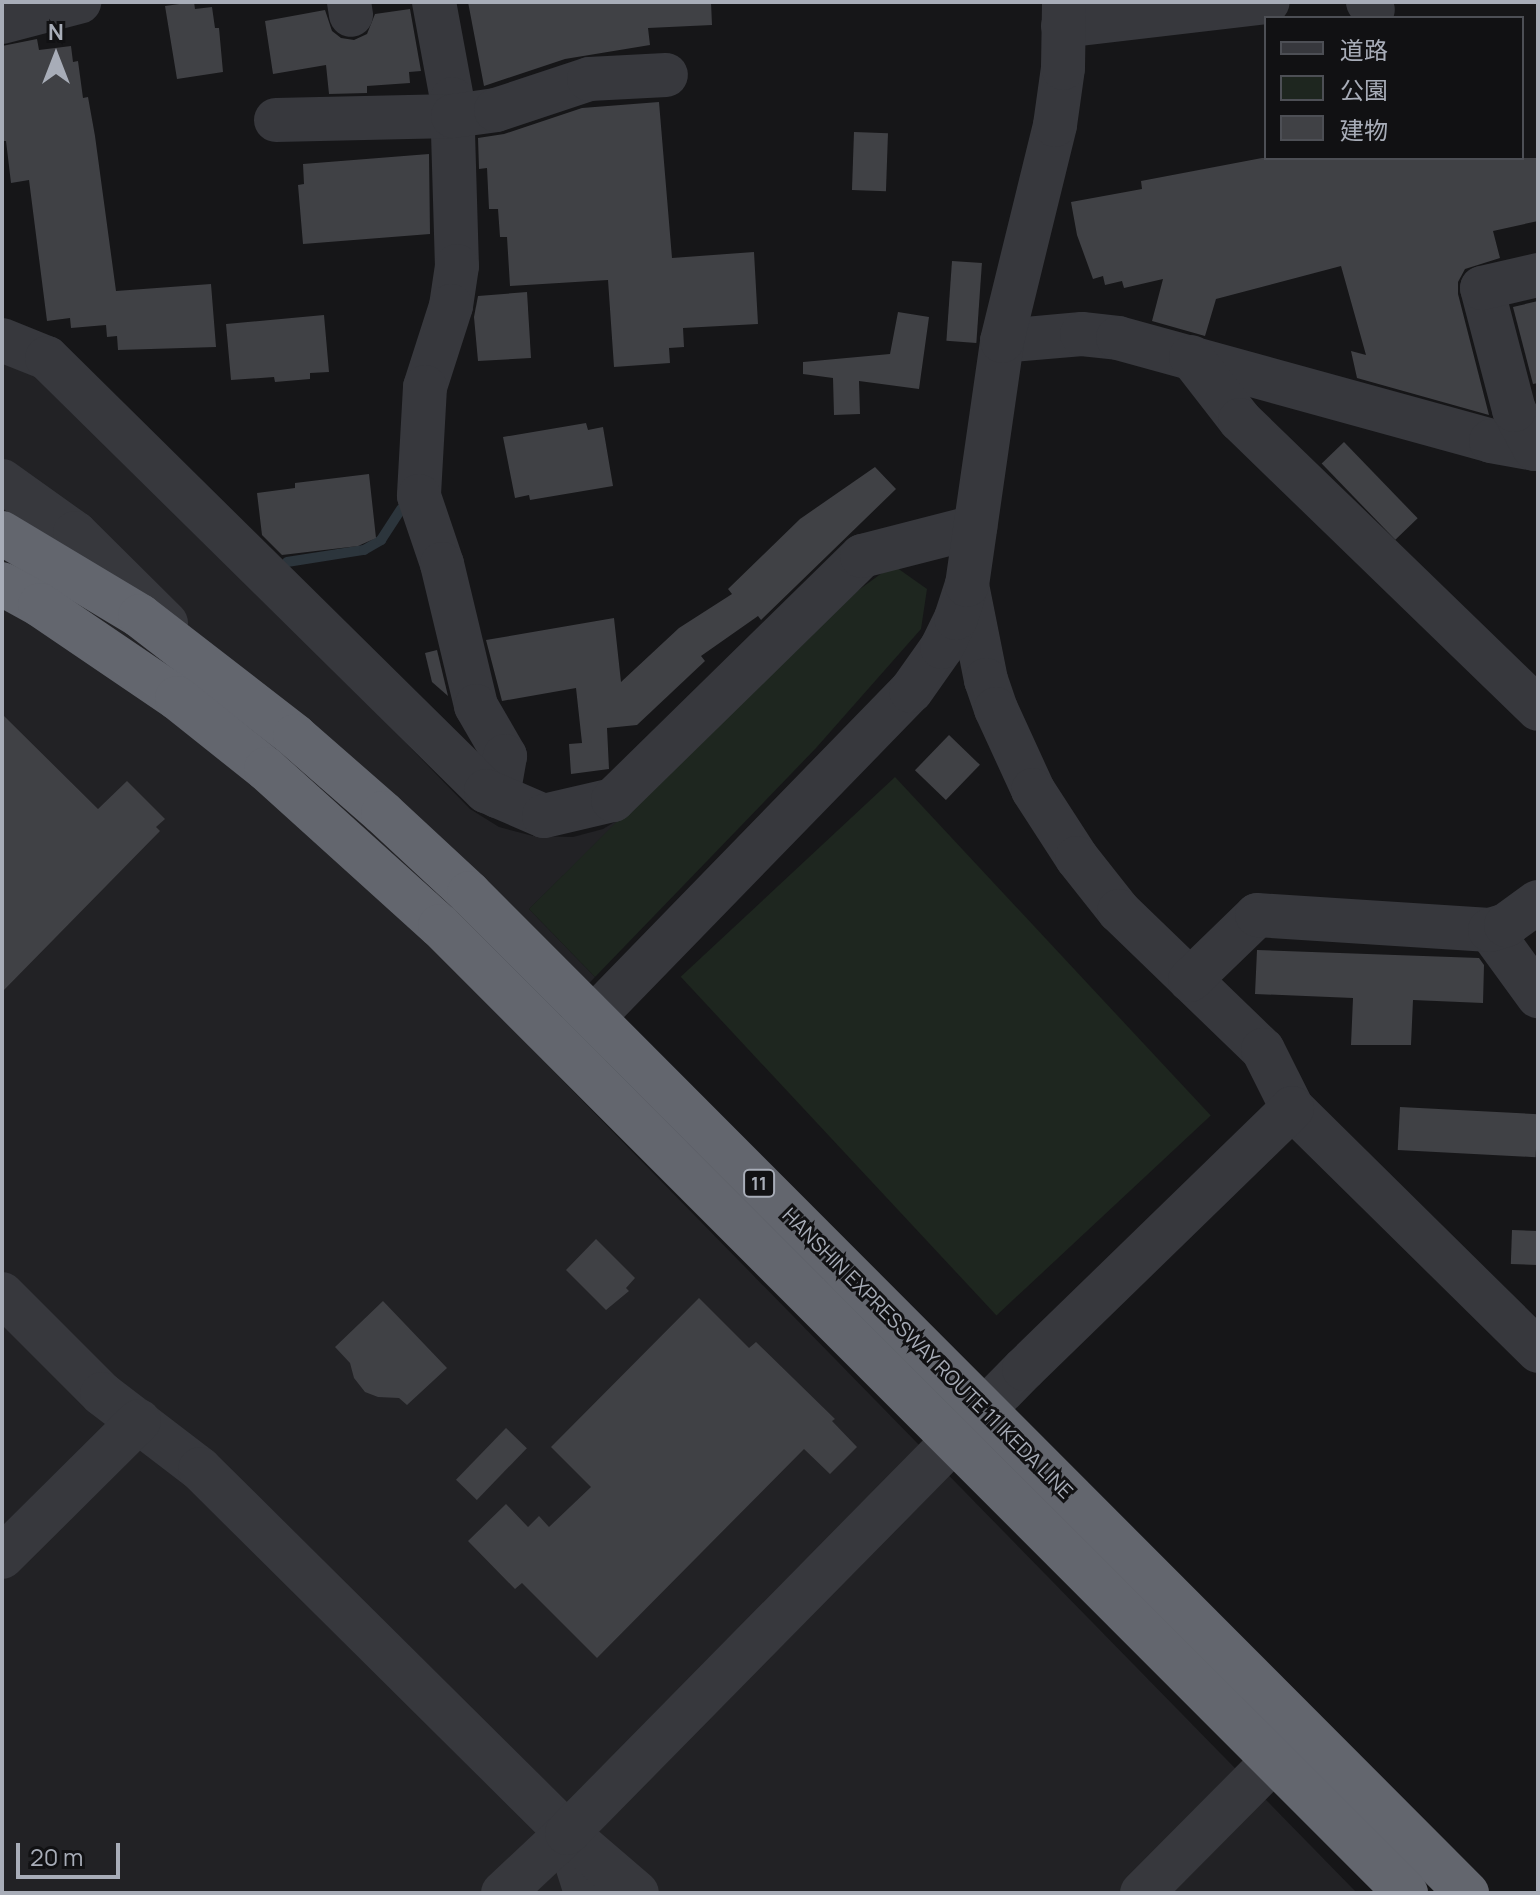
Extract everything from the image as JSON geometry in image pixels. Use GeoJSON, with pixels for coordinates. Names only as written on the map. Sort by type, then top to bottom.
{"type":"FeatureCollection","features":[{"type":"Feature","properties":{"kind":"highway","name":"HANSHIN EXPRESSWAY ROUTE 11 IKEDA LINE"},"geometry":{"type":"LineString","coordinates":[[2,533],[151,624],[295,736],[394,823],[503,926],[1467,1893]]}},
{"type":"Feature","properties":{"kind":"highway","name":"11"},"geometry":{"type":"LineString","coordinates":[[2,584],[52,613],[177,698],[266,769],[419,906],[1406,1893]]}},
{"type":"Feature","properties":{"kind":"street"},"geometry":{"type":"LineString","coordinates":[[2,22],[79,2]]}},
{"type":"Feature","properties":{"kind":"street"},"geometry":{"type":"LineString","coordinates":[[434,2],[453,116],[457,266],[451,306],[425,387],[419,496],[442,564],[476,706],[505,756],[498,796]]}},
{"type":"Feature","properties":{"kind":"street"},"geometry":{"type":"LineString","coordinates":[[578,1033],[911,691],[942,647],[967,585],[1002,341],[1055,125],[1073,17],[1268,2]]}},
{"type":"Feature","properties":{"kind":"street"},"geometry":{"type":"LineString","coordinates":[[276,120],[453,116],[496,110],[589,79],[666,75]]}},
{"type":"Feature","properties":{"kind":"street"},"geometry":{"type":"LineString","coordinates":[[1536,450],[1514,410],[1482,288],[1538,275]]}},
{"type":"Feature","properties":{"kind":"street"},"geometry":{"type":"LineString","coordinates":[[1002,341],[1099,335],[1191,357],[1491,441],[1536,450]]}},
{"type":"Feature","properties":{"kind":"street"},"geometry":{"type":"LineString","coordinates":[[2,340],[47,358],[486,791],[544,816],[613,800],[862,556],[975,527]]}},
{"type":"Feature","properties":{"kind":"street"},"geometry":{"type":"LineString","coordinates":[[1191,357],[1240,420],[1538,709]]}},
{"type":"Feature","properties":{"kind":"street"},"geometry":{"type":"LineString","coordinates":[[2,481],[75,533],[1442,1893]]}},
{"type":"Feature","properties":{"kind":"street"},"geometry":{"type":"LineString","coordinates":[[967,585],[986,680],[1033,790],[1068,846],[1119,911],[1263,1050],[1292,1108],[1538,1351]]}},
{"type":"Feature","properties":{"kind":"street"},"geometry":{"type":"LineString","coordinates":[[1190,980],[1257,915],[1490,930],[1506,925],[1538,902]]}},
{"type":"Feature","properties":{"kind":"street"},"geometry":{"type":"LineString","coordinates":[[1490,930],[1538,996]]}},
{"type":"Feature","properties":{"kind":"street"},"geometry":{"type":"LineString","coordinates":[[503,1893],[567,1833],[969,1424],[1292,1108]]}},
{"type":"Feature","properties":{"kind":"street"},"geometry":{"type":"LineString","coordinates":[[2,1294],[102,1394],[200,1469],[567,1833],[637,1893]]}},
{"type":"Feature","properties":{"kind":"street"},"geometry":{"type":"LineString","coordinates":[[2,1557],[139,1421]]}},
{"type":"Feature","properties":{"kind":"street"},"geometry":{"type":"LineString","coordinates":[[1142,1893],[1291,1743]]}},
{"type":"Feature","properties":{"kind":"street"},"geometry":{"type":"LineString","coordinates":[[567,1833],[586,1893]]}},
{"type":"Feature","properties":{"kind":"shaded area"},"geometry":{"type":"Polygon","coordinates":[[[2,362],[35,373],[77,405],[470,809],[499,827],[533,836],[573,837],[603,829],[623,817],[529,909],[595,977],[529,1046],[1357,1893],[2,1893],[2,362]]]}},
{"type":"Feature","properties":{"kind":"green space"},"geometry":{"type":"Polygon","coordinates":[[[893,565],[927,589],[921,629],[816,748],[595,977],[529,909],[827,613],[893,565]]]}},
{"type":"Feature","properties":{"kind":"green space"},"geometry":{"type":"Polygon","coordinates":[[[895,777],[1211,1116],[996,1315],[681,977],[895,777]]]}},
{"type":"Feature","properties":{"kind":"building"},"geometry":{"type":"Polygon","coordinates":[[[194,2],[195,9],[212,7],[215,28],[219,28],[223,72],[177,79],[165,6],[194,2]]]}},
{"type":"Feature","properties":{"kind":"building"},"geometry":{"type":"Polygon","coordinates":[[[468,2],[711,2],[712,25],[648,28],[650,45],[565,59],[484,86],[468,2]]]}},
{"type":"Feature","properties":{"kind":"building"},"geometry":{"type":"Polygon","coordinates":[[[410,9],[421,71],[409,72],[410,83],[367,86],[367,93],[329,94],[326,65],[273,74],[265,21],[325,10],[332,31],[341,38],[354,40],[367,34],[375,14],[410,9]]]}},
{"type":"Feature","properties":{"kind":"building"},"geometry":{"type":"Polygon","coordinates":[[[37,39],[39,50],[71,46],[73,62],[78,61],[83,98],[88,97],[95,136],[116,291],[211,284],[216,347],[118,350],[117,336],[107,337],[106,325],[71,328],[70,318],[47,321],[29,180],[11,183],[6,141],[2,141],[2,46],[37,39]]]}},
{"type":"Feature","properties":{"kind":"building"},"geometry":{"type":"Polygon","coordinates":[[[659,102],[672,258],[754,252],[758,324],[683,328],[684,347],[669,348],[670,363],[614,367],[608,280],[510,286],[507,237],[500,237],[498,209],[489,209],[487,168],[479,169],[478,138],[504,134],[582,108],[659,102]]]}},
{"type":"Feature","properties":{"kind":"building"},"geometry":{"type":"Polygon","coordinates":[[[854,132],[888,133],[886,191],[852,190],[854,132]]]}},
{"type":"Feature","properties":{"kind":"building"},"geometry":{"type":"Polygon","coordinates":[[[429,154],[430,234],[303,244],[298,185],[304,184],[303,164],[429,154]]]}},
{"type":"Feature","properties":{"kind":"building"},"geometry":{"type":"Polygon","coordinates":[[[1262,158],[1538,158],[1538,221],[1493,231],[1500,258],[1465,269],[1458,282],[1458,294],[1489,415],[1357,378],[1351,351],[1366,355],[1341,266],[1216,299],[1205,336],[1152,321],[1163,279],[1124,288],[1122,281],[1105,285],[1103,276],[1093,279],[1077,235],[1071,202],[1142,189],[1141,181],[1262,158]]]}},
{"type":"Feature","properties":{"kind":"building"},"geometry":{"type":"Polygon","coordinates":[[[952,261],[982,263],[976,343],[946,341],[952,261]]]}},
{"type":"Feature","properties":{"kind":"building"},"geometry":{"type":"Polygon","coordinates":[[[527,292],[531,358],[478,361],[474,317],[478,296],[527,292]]]}},
{"type":"Feature","properties":{"kind":"building"},"geometry":{"type":"Polygon","coordinates":[[[1538,301],[1538,383],[1533,384],[1513,307],[1538,301]]]}},
{"type":"Feature","properties":{"kind":"building"},"geometry":{"type":"Polygon","coordinates":[[[898,312],[929,317],[919,389],[859,381],[860,414],[834,415],[833,378],[803,374],[803,362],[890,354],[898,312]]]}},
{"type":"Feature","properties":{"kind":"building"},"geometry":{"type":"Polygon","coordinates":[[[324,315],[329,372],[310,373],[310,379],[275,382],[274,377],[231,380],[226,324],[324,315]]]}},
{"type":"Feature","properties":{"kind":"building"},"geometry":{"type":"Polygon","coordinates":[[[586,423],[588,430],[603,427],[613,486],[530,500],[529,495],[515,498],[503,437],[586,423]]]}},
{"type":"Feature","properties":{"kind":"building"},"geometry":{"type":"Polygon","coordinates":[[[1344,442],[1418,518],[1395,540],[1322,464],[1344,442]]]}},
{"type":"Feature","properties":{"kind":"building"},"geometry":{"type":"Polygon","coordinates":[[[875,467],[896,489],[761,620],[758,616],[701,656],[705,661],[637,725],[607,728],[609,769],[571,774],[569,744],[582,743],[576,688],[502,701],[486,640],[614,618],[621,682],[679,628],[732,594],[728,589],[800,519],[875,467]]]}},
{"type":"Feature","properties":{"kind":"building"},"geometry":{"type":"Polygon","coordinates":[[[369,474],[376,538],[358,546],[282,555],[262,535],[257,493],[295,488],[295,483],[369,474]]]}},
{"type":"Feature","properties":{"kind":"building"},"geometry":{"type":"Polygon","coordinates":[[[437,650],[448,696],[432,682],[425,653],[437,650]]]}},
{"type":"Feature","properties":{"kind":"building"},"geometry":{"type":"Polygon","coordinates":[[[2,714],[98,809],[127,781],[165,819],[156,827],[160,831],[2,992],[2,714]]]}},
{"type":"Feature","properties":{"kind":"building"},"geometry":{"type":"Polygon","coordinates":[[[949,735],[980,765],[946,800],[915,770],[949,735]]]}},
{"type":"Feature","properties":{"kind":"building"},"geometry":{"type":"Polygon","coordinates":[[[1257,950],[1479,958],[1484,965],[1483,1003],[1413,1000],[1411,1045],[1351,1045],[1353,998],[1255,994],[1257,950]]]}},
{"type":"Feature","properties":{"kind":"building"},"geometry":{"type":"Polygon","coordinates":[[[1400,1107],[1538,1114],[1536,1157],[1398,1150],[1400,1107]]]}},
{"type":"Feature","properties":{"kind":"building"},"geometry":{"type":"Polygon","coordinates":[[[1512,1230],[1538,1231],[1537,1265],[1511,1264],[1512,1230]]]}},
{"type":"Feature","properties":{"kind":"building"},"geometry":{"type":"Polygon","coordinates":[[[596,1239],[635,1278],[626,1288],[629,1291],[606,1310],[566,1270],[596,1239]]]}},
{"type":"Feature","properties":{"kind":"building"},"geometry":{"type":"Polygon","coordinates":[[[699,1298],[749,1348],[756,1342],[835,1419],[832,1421],[857,1447],[830,1474],[804,1449],[597,1658],[522,1583],[515,1589],[468,1541],[506,1504],[528,1527],[539,1516],[549,1527],[591,1487],[551,1447],[699,1298]]]}},
{"type":"Feature","properties":{"kind":"building"},"geometry":{"type":"Polygon","coordinates":[[[383,1301],[447,1368],[407,1405],[399,1398],[378,1397],[365,1392],[354,1378],[350,1363],[335,1347],[383,1301]]]}},
{"type":"Feature","properties":{"kind":"building"},"geometry":{"type":"Polygon","coordinates":[[[506,1428],[527,1448],[477,1500],[456,1480],[506,1428]]]}},
{"type":"Feature","properties":{"kind":"waterway"},"geometry":{"type":"LineString","coordinates":[[287,562],[364,550],[381,540],[401,509]]}}]}
